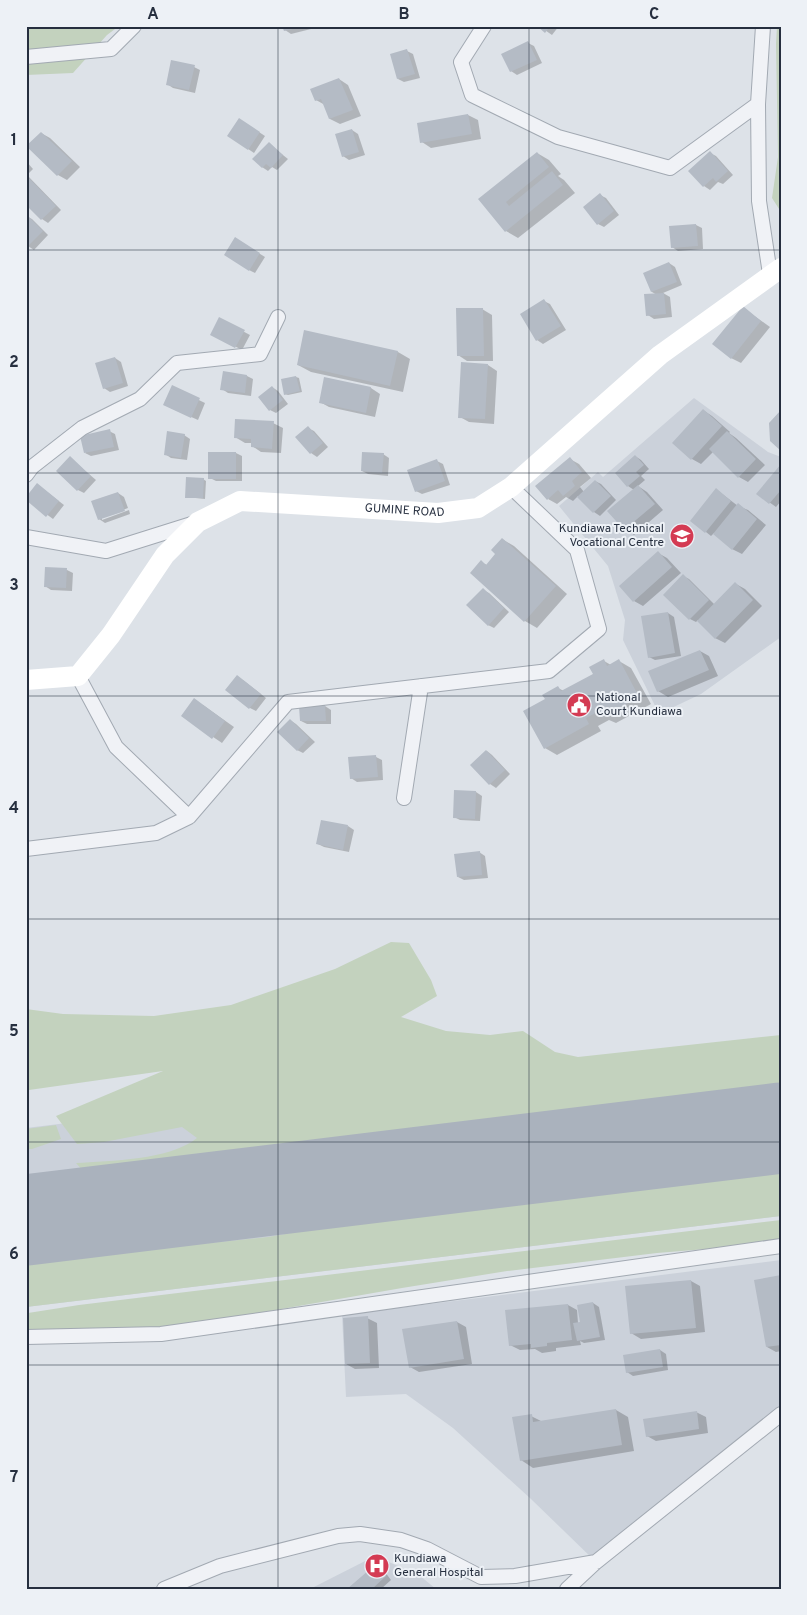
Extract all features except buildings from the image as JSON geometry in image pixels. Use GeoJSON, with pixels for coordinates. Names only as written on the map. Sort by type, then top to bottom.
{"type":"FeatureCollection","features":[{"type":"Feature","properties":{"kind":"main road","name":"GUMINE ROAD"},"geometry":{"type":"LineString","coordinates":[[78,676],[111,635],[165,555],[198,522],[240,501],[438,513],[478,508],[511,487],[660,356],[776,271]]}},
{"type":"Feature","properties":{"kind":"main road"},"geometry":{"type":"LineString","coordinates":[[26,680],[78,676]]}},
{"type":"Feature","properties":{"kind":"street"},"geometry":{"type":"LineString","coordinates":[[26,57],[111,49],[134,26]]}},
{"type":"Feature","properties":{"kind":"street"},"geometry":{"type":"LineString","coordinates":[[484,26],[461,62],[472,95],[558,137],[670,168],[758,104]]}},
{"type":"Feature","properties":{"kind":"street"},"geometry":{"type":"LineString","coordinates":[[763,26],[758,104],[759,201],[776,271]]}},
{"type":"Feature","properties":{"kind":"street"},"geometry":{"type":"LineString","coordinates":[[26,475],[32,467],[82,428],[140,399],[176,363],[260,354],[278,318]]}},
{"type":"Feature","properties":{"kind":"street"},"geometry":{"type":"LineString","coordinates":[[26,848],[156,833],[189,817],[288,702],[549,671],[599,630],[576,550],[511,487]]}},
{"type":"Feature","properties":{"kind":"street"},"geometry":{"type":"LineString","coordinates":[[26,538],[106,550],[198,522]]}},
{"type":"Feature","properties":{"kind":"street"},"geometry":{"type":"LineString","coordinates":[[78,676],[116,747],[189,817]]}},
{"type":"Feature","properties":{"kind":"street"},"geometry":{"type":"LineString","coordinates":[[404,798],[421,686]]}},
{"type":"Feature","properties":{"kind":"street"},"geometry":{"type":"LineString","coordinates":[[26,1337],[161,1334],[781,1246]]}},
{"type":"Feature","properties":{"kind":"street"},"geometry":{"type":"LineString","coordinates":[[567,1589],[596,1562],[781,1414]]}},
{"type":"Feature","properties":{"kind":"street"},"geometry":{"type":"LineString","coordinates":[[164,1589],[220,1566],[338,1536],[360,1534],[401,1540],[427,1549],[482,1577],[515,1576],[596,1562]]}},
{"type":"Feature","properties":{"kind":"shaded area","name":"Kundiawa Technical Vocational Centre"},"geometry":{"type":"Polygon","coordinates":[[[694,398],[768,452],[781,457],[781,637],[701,694],[659,714],[623,640],[625,620],[608,566],[559,506],[598,472],[603,477],[694,398]]]}},
{"type":"Feature","properties":{"kind":"shaded area"},"geometry":{"type":"Polygon","coordinates":[[[781,1036],[781,1216],[26,1307],[26,1128],[781,1036]]]}},
{"type":"Feature","properties":{"kind":"shaded area"},"geometry":{"type":"Polygon","coordinates":[[[781,1260],[781,1406],[596,1562],[531,1499],[453,1428],[406,1394],[346,1397],[342,1315],[781,1260]]]}},
{"type":"Feature","properties":{"kind":"shaded area","name":"Kundiawa General Hospital"},"geometry":{"type":"Polygon","coordinates":[[[375,1556],[419,1575],[436,1589],[310,1589],[375,1556]]]}},
{"type":"Feature","properties":{"kind":"green space"},"geometry":{"type":"Polygon","coordinates":[[[26,26],[119,26],[107,35],[73,73],[26,75],[26,26]]]}},
{"type":"Feature","properties":{"kind":"green space"},"geometry":{"type":"Polygon","coordinates":[[[777,26],[781,26],[781,212],[772,198],[778,157],[777,26]]]}},
{"type":"Feature","properties":{"kind":"green space"},"geometry":{"type":"Polygon","coordinates":[[[391,942],[409,943],[431,980],[437,996],[401,1017],[446,1031],[490,1035],[523,1031],[555,1052],[578,1057],[781,1035],[781,1097],[92,1181],[76,1163],[122,1160],[156,1155],[171,1151],[197,1138],[182,1127],[104,1142],[77,1144],[56,1116],[163,1071],[29,1090],[26,1094],[26,1009],[63,1014],[154,1016],[231,1005],[335,969],[391,942]]]}},
{"type":"Feature","properties":{"kind":"green space"},"geometry":{"type":"Polygon","coordinates":[[[56,1125],[61,1139],[32,1149],[26,1149],[26,1129],[56,1125]]]}},
{"type":"Feature","properties":{"kind":"green space"},"geometry":{"type":"Polygon","coordinates":[[[781,1170],[781,1216],[26,1307],[26,1265],[93,1255],[268,1237],[360,1221],[511,1204],[682,1180],[781,1170]]]}},
{"type":"Feature","properties":{"kind":"green space"},"geometry":{"type":"Polygon","coordinates":[[[781,1220],[781,1239],[731,1247],[657,1253],[507,1271],[161,1330],[31,1332],[26,1327],[26,1315],[28,1313],[79,1305],[781,1220]]]}},
{"type":"Feature","properties":{"kind":"runway"},"geometry":{"type":"LineString","coordinates":[[26,1220],[781,1128]]}},
{"type":"Feature","properties":{"kind":"place","name":"Kundiawa Technical Vocational Centre"},"geometry":{"type":"Point","coordinates":[682,536]}},
{"type":"Feature","properties":{"kind":"place","name":"National Court Kundiawa"},"geometry":{"type":"Point","coordinates":[579,705]}},
{"type":"Feature","properties":{"kind":"place","name":"Kundiawa General Hospital"},"geometry":{"type":"Point","coordinates":[377,1566]}}]}
